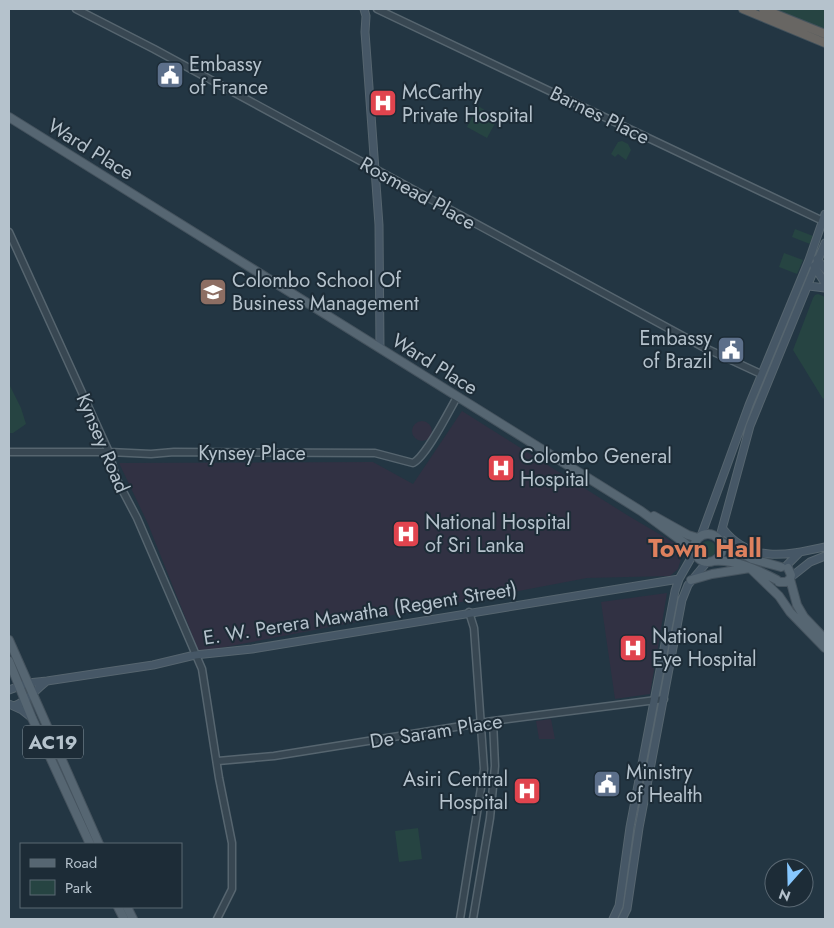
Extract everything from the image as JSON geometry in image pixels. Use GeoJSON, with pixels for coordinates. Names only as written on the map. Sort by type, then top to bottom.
{"type":"FeatureCollection","features":[{"type":"Feature","properties":{"kind":"highway"},"geometry":{"type":"LineString","coordinates":[[743,9],[825,43]]}},
{"type":"Feature","properties":{"kind":"highway"},"geometry":{"type":"LineString","coordinates":[[763,9],[825,34]]}},
{"type":"Feature","properties":{"kind":"main road"},"geometry":{"type":"LineString","coordinates":[[364,9],[366,16],[365,32],[380,268],[380,348]]}},
{"type":"Feature","properties":{"kind":"main road","name":"Ward Place"},"geometry":{"type":"LineString","coordinates":[[9,117],[640,511],[694,551]]}},
{"type":"Feature","properties":{"kind":"main road"},"geometry":{"type":"LineString","coordinates":[[613,919],[619,906],[630,827],[675,591],[679,579],[694,551],[695,542],[700,537],[761,374],[810,257],[824,218]]}},
{"type":"Feature","properties":{"kind":"main road"},"geometry":{"type":"LineString","coordinates":[[622,919],[627,908],[638,830],[684,593],[691,580],[720,555],[722,546],[720,541],[730,497],[750,426],[809,286],[825,243]]}},
{"type":"Feature","properties":{"kind":"main road"},"geometry":{"type":"LineString","coordinates":[[810,257],[825,269]]}},
{"type":"Feature","properties":{"kind":"main road"},"geometry":{"type":"LineString","coordinates":[[818,264],[825,282]]}},
{"type":"Feature","properties":{"kind":"main road"},"geometry":{"type":"LineString","coordinates":[[809,286],[825,288]]}},
{"type":"Feature","properties":{"kind":"main road","name":"Ward Place"},"geometry":{"type":"LineString","coordinates":[[640,511],[652,515],[688,535],[700,537]]}},
{"type":"Feature","properties":{"kind":"main road"},"geometry":{"type":"LineString","coordinates":[[723,529],[731,540],[756,552],[777,555],[825,548]]}},
{"type":"Feature","properties":{"kind":"main road"},"geometry":{"type":"LineString","coordinates":[[700,537],[713,535],[752,559],[785,568],[791,572],[797,605],[804,617],[825,639]]}},
{"type":"Feature","properties":{"kind":"main road"},"geometry":{"type":"LineString","coordinates":[[694,551],[699,558],[710,562],[722,560],[750,568],[778,581],[786,582],[810,562],[825,556]]}},
{"type":"Feature","properties":{"kind":"main road"},"geometry":{"type":"LineString","coordinates":[[779,596],[776,572],[785,568],[800,552]]}},
{"type":"Feature","properties":{"kind":"main road"},"geometry":{"type":"LineString","coordinates":[[691,580],[712,574],[750,568]]}},
{"type":"Feature","properties":{"kind":"main road"},"geometry":{"type":"LineString","coordinates":[[750,568],[779,596],[790,612],[825,648]]}},
{"type":"Feature","properties":{"kind":"main road","name":"E. W. Perera Mawatha (Regent Street)"},"geometry":{"type":"LineString","coordinates":[[9,690],[28,683],[153,665],[194,655],[252,649],[679,579]]}},
{"type":"Feature","properties":{"kind":"main road","name":"AC19"},"geometry":{"type":"LineString","coordinates":[[9,640],[99,843]]}},
{"type":"Feature","properties":{"kind":"main road","name":"AC19"},"geometry":{"type":"LineString","coordinates":[[9,662],[32,718],[90,843]]}},
{"type":"Feature","properties":{"kind":"main road"},"geometry":{"type":"LineString","coordinates":[[11,705],[25,701],[47,681]]}},
{"type":"Feature","properties":{"kind":"main road"},"geometry":{"type":"LineString","coordinates":[[11,705],[22,710],[32,718]]}},
{"type":"Feature","properties":{"kind":"street","name":"Rosmead Place"},"geometry":{"type":"LineString","coordinates":[[76,9],[154,49],[182,66],[702,347],[761,374]]}},
{"type":"Feature","properties":{"kind":"street","name":"Barnes Place"},"geometry":{"type":"LineString","coordinates":[[378,9],[824,218]]}},
{"type":"Feature","properties":{"kind":"street","name":"Kynsey Road"},"geometry":{"type":"LineString","coordinates":[[9,232],[109,452],[116,478],[138,518],[194,655],[202,669],[218,761],[219,778],[232,843],[232,888],[217,919]]}},
{"type":"Feature","properties":{"kind":"street","name":"Kynsey Place"},"geometry":{"type":"LineString","coordinates":[[9,452],[151,454],[174,452],[375,453],[413,463],[426,450],[457,397]]}},
{"type":"Feature","properties":{"kind":"street"},"geometry":{"type":"LineString","coordinates":[[460,919],[484,768],[474,628],[469,612]]}},
{"type":"Feature","properties":{"kind":"street","name":"De Saram Place"},"geometry":{"type":"LineString","coordinates":[[218,761],[274,756],[493,721],[664,699]]}},
{"type":"Feature","properties":{"kind":"street"},"geometry":{"type":"LineString","coordinates":[[474,919],[490,818],[494,766],[493,721]]}},
{"type":"Feature","properties":{"kind":"shaded area","name":"National Hospital of Sri Lanka"},"geometry":{"type":"Polygon","coordinates":[[[462,411],[676,544],[683,552],[678,569],[670,576],[587,578],[199,652],[148,524],[119,463],[373,462],[413,484],[462,411]]]}},
{"type":"Feature","properties":{"kind":"shaded area"},"geometry":{"type":"Polygon","coordinates":[[[418,421],[426,421],[432,427],[432,435],[426,441],[418,441],[412,435],[412,427],[418,421]]]}},
{"type":"Feature","properties":{"kind":"shaded area","name":"National Eye Hospital"},"geometry":{"type":"Polygon","coordinates":[[[667,593],[650,694],[615,699],[601,602],[667,593]]]}},
{"type":"Feature","properties":{"kind":"shaded area"},"geometry":{"type":"Polygon","coordinates":[[[551,719],[555,739],[539,739],[536,721],[551,719]]]}},
{"type":"Feature","properties":{"kind":"green space"},"geometry":{"type":"Polygon","coordinates":[[[770,9],[825,9],[825,28],[823,33],[770,9]]]}},
{"type":"Feature","properties":{"kind":"green space"},"geometry":{"type":"Polygon","coordinates":[[[478,106],[498,118],[487,138],[467,127],[478,106]]]}},
{"type":"Feature","properties":{"kind":"green space"},"geometry":{"type":"Polygon","coordinates":[[[622,141],[628,144],[631,150],[626,160],[618,154],[615,157],[611,154],[618,142],[622,141]]]}},
{"type":"Feature","properties":{"kind":"green space"},"geometry":{"type":"Polygon","coordinates":[[[795,229],[813,236],[810,244],[792,237],[795,229]]]}},
{"type":"Feature","properties":{"kind":"green space"},"geometry":{"type":"Polygon","coordinates":[[[784,253],[803,260],[797,274],[779,267],[784,253]]]}},
{"type":"Feature","properties":{"kind":"green space"},"geometry":{"type":"Polygon","coordinates":[[[818,294],[825,297],[825,397],[823,399],[793,350],[813,298],[818,294]]]}},
{"type":"Feature","properties":{"kind":"green space"},"geometry":{"type":"Polygon","coordinates":[[[9,384],[21,408],[26,424],[13,433],[9,433],[9,384]]]}},
{"type":"Feature","properties":{"kind":"green space"},"geometry":{"type":"Polygon","coordinates":[[[708,541],[714,543],[716,549],[714,555],[708,557],[702,555],[700,549],[702,543],[708,541]]]}},
{"type":"Feature","properties":{"kind":"green space"},"geometry":{"type":"Polygon","coordinates":[[[418,828],[422,859],[399,862],[395,831],[418,828]]]}},
{"type":"Feature","properties":{"kind":"place","name":"Embassy of France"},"geometry":{"type":"Point","coordinates":[170,75]}},
{"type":"Feature","properties":{"kind":"place","name":"McCarthy Private Hospital"},"geometry":{"type":"Point","coordinates":[383,103]}},
{"type":"Feature","properties":{"kind":"place","name":"Colombo School Of Business Management"},"geometry":{"type":"Point","coordinates":[213,292]}},
{"type":"Feature","properties":{"kind":"place","name":"Embassy of Brazil"},"geometry":{"type":"Point","coordinates":[731,350]}},
{"type":"Feature","properties":{"kind":"place","name":"Colombo General Hospital"},"geometry":{"type":"Point","coordinates":[501,468]}},
{"type":"Feature","properties":{"kind":"place","name":"National Hospital of Sri Lanka"},"geometry":{"type":"Point","coordinates":[406,534]}},
{"type":"Feature","properties":{"kind":"place","name":"National Eye Hospital"},"geometry":{"type":"Point","coordinates":[633,648]}},
{"type":"Feature","properties":{"kind":"place","name":"Ministry of Health"},"geometry":{"type":"Point","coordinates":[607,784]}},
{"type":"Feature","properties":{"kind":"place","name":"Asiri Central Hospital"},"geometry":{"type":"Point","coordinates":[527,791]}},
{"type":"Feature","properties":{"kind":"district","name":"Town Hall"},"geometry":{"type":"Point","coordinates":[705,548]}}]}
